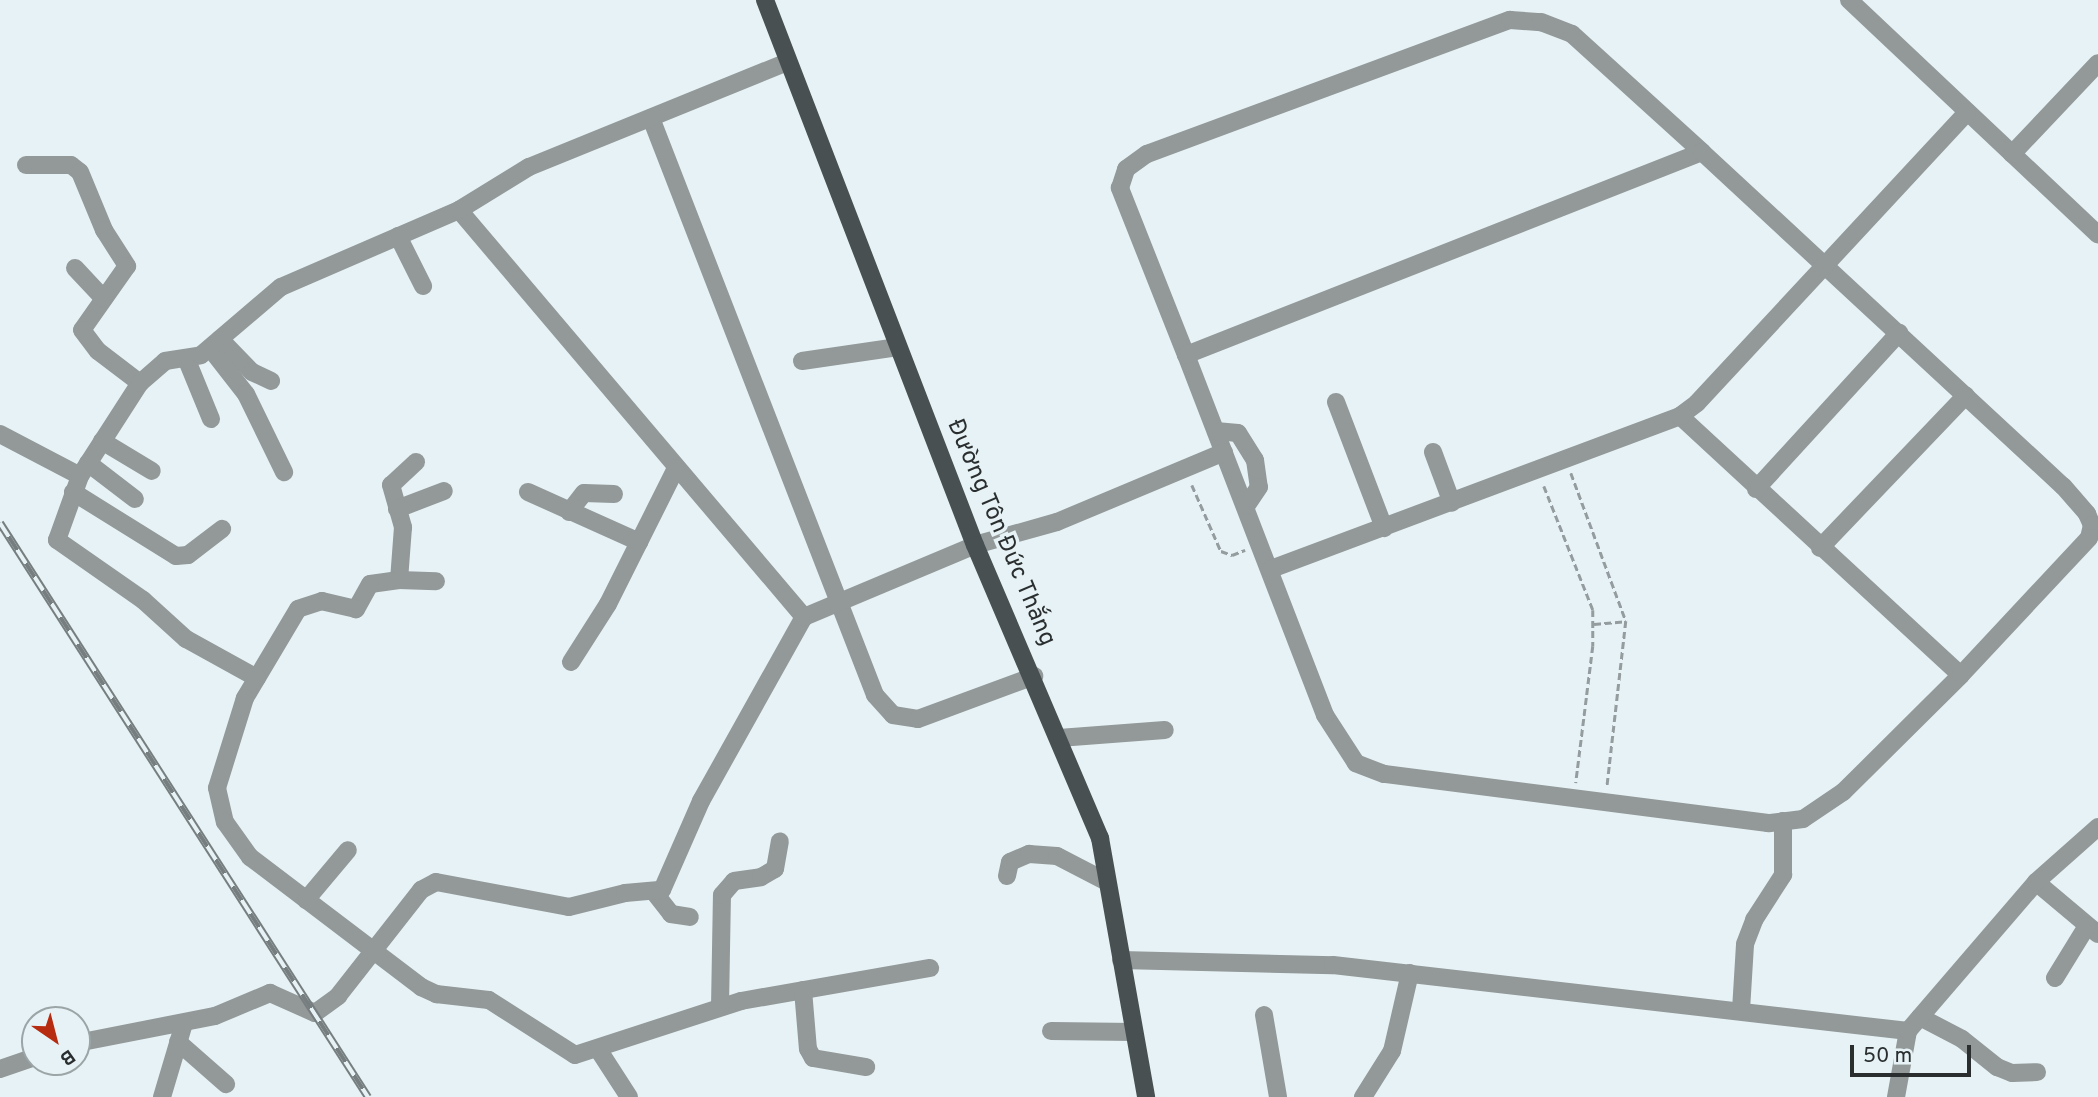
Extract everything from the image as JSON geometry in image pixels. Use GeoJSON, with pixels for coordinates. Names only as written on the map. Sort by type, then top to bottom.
{"type":"FeatureCollection","features":[{"type":"Feature","properties":{"kind":"main road","name":"Đường Tôn Đức Thắng"},"geometry":{"type":"LineString","coordinates":[[765,0],[975,545],[1034,676],[1100,838],[1146,1097]]}},
{"type":"Feature","properties":{"kind":"street"},"geometry":{"type":"LineString","coordinates":[[1849,0],[2098,236]]}},
{"type":"Feature","properties":{"kind":"street"},"geometry":{"type":"LineString","coordinates":[[1510,20],[1541,22],[1572,34],[1702,152],[2063,486],[2092,524],[2089,538],[2068,565],[1961,675],[1824,809],[1803,819],[1783,821],[1384,774],[1356,762],[1325,715],[1271,569],[1120,188],[1126,169],[1147,154],[1510,20]]}},
{"type":"Feature","properties":{"kind":"street"},"geometry":{"type":"LineString","coordinates":[[257,678],[196,646],[143,600],[61,545],[56,533],[80,477],[140,383],[165,360],[186,358],[215,343],[281,287],[459,210],[528,167],[789,62]]}},
{"type":"Feature","properties":{"kind":"street"},"geometry":{"type":"LineString","coordinates":[[2012,154],[2098,63]]}},
{"type":"Feature","properties":{"kind":"street"},"geometry":{"type":"LineString","coordinates":[[1271,569],[1680,416],[1697,403],[1823,263],[1967,112]]}},
{"type":"Feature","properties":{"kind":"street"},"geometry":{"type":"LineString","coordinates":[[650,118],[837,604],[875,695],[893,715],[904,719],[918,719],[1034,676]]}},
{"type":"Feature","properties":{"kind":"street"},"geometry":{"type":"LineString","coordinates":[[1186,355],[1702,152]]}},
{"type":"Feature","properties":{"kind":"street"},"geometry":{"type":"LineString","coordinates":[[26,165],[71,164],[80,172],[104,230],[127,266],[82,327],[83,334],[98,351],[140,383]]}},
{"type":"Feature","properties":{"kind":"street"},"geometry":{"type":"LineString","coordinates":[[459,210],[804,617]]}},
{"type":"Feature","properties":{"kind":"street"},"geometry":{"type":"LineString","coordinates":[[398,236],[423,286]]}},
{"type":"Feature","properties":{"kind":"street"},"geometry":{"type":"LineString","coordinates":[[75,268],[104,299]]}},
{"type":"Feature","properties":{"kind":"street"},"geometry":{"type":"LineString","coordinates":[[1756,489],[1899,333]]}},
{"type":"Feature","properties":{"kind":"street"},"geometry":{"type":"LineString","coordinates":[[215,343],[252,372],[271,382]]}},
{"type":"Feature","properties":{"kind":"street"},"geometry":{"type":"LineString","coordinates":[[215,343],[246,394],[284,472]]}},
{"type":"Feature","properties":{"kind":"street"},"geometry":{"type":"LineString","coordinates":[[802,361],[898,347]]}},
{"type":"Feature","properties":{"kind":"street"},"geometry":{"type":"LineString","coordinates":[[186,358],[211,419]]}},
{"type":"Feature","properties":{"kind":"street"},"geometry":{"type":"LineString","coordinates":[[1820,548],[1966,395]]}},
{"type":"Feature","properties":{"kind":"street"},"geometry":{"type":"LineString","coordinates":[[1336,402],[1384,528]]}},
{"type":"Feature","properties":{"kind":"street"},"geometry":{"type":"LineString","coordinates":[[1680,416],[1820,548],[1961,675]]}},
{"type":"Feature","properties":{"kind":"street"},"geometry":{"type":"LineString","coordinates":[[1216,430],[1238,433],[1255,460],[1259,487],[1246,506]]}},
{"type":"Feature","properties":{"kind":"street"},"geometry":{"type":"LineString","coordinates":[[0,433],[80,477],[135,499]]}},
{"type":"Feature","properties":{"kind":"street"},"geometry":{"type":"LineString","coordinates":[[102,441],[152,471]]}},
{"type":"Feature","properties":{"kind":"street"},"geometry":{"type":"LineString","coordinates":[[91,1040],[215,1016],[270,993],[315,1013],[338,996],[376,951],[421,890],[436,882],[569,907],[630,892],[654,892],[668,884],[701,801],[804,617],[975,545],[1058,522],[1224,452]]}},
{"type":"Feature","properties":{"kind":"street"},"geometry":{"type":"LineString","coordinates":[[1433,452],[1452,503]]}},
{"type":"Feature","properties":{"kind":"street"},"geometry":{"type":"LineString","coordinates":[[400,580],[402,527],[390,485],[416,462]]}},
{"type":"Feature","properties":{"kind":"street"},"geometry":{"type":"LineString","coordinates":[[571,662],[639,542],[676,468]]}},
{"type":"Feature","properties":{"kind":"street"},"geometry":{"type":"LineString","coordinates":[[80,477],[176,556],[188,555],[222,529]]}},
{"type":"Feature","properties":{"kind":"street"},"geometry":{"type":"LineString","coordinates":[[397,509],[444,491]]}},
{"type":"Feature","properties":{"kind":"street"},"geometry":{"type":"LineString","coordinates":[[528,492],[639,542]]}},
{"type":"Feature","properties":{"kind":"street"},"geometry":{"type":"LineString","coordinates":[[569,512],[584,493],[614,494]]}},
{"type":"Feature","properties":{"kind":"street"},"geometry":{"type":"LineString","coordinates":[[436,581],[400,580],[370,584],[356,610],[322,601],[298,609],[245,698],[219,769],[218,805],[250,857],[421,987],[436,994],[489,1000],[567,1052],[584,1054],[720,1007],[930,968]]}},
{"type":"Feature","properties":{"kind":"street"},"geometry":{"type":"LineString","coordinates":[[1059,738],[1165,730]]}},
{"type":"Feature","properties":{"kind":"street"},"geometry":{"type":"LineString","coordinates":[[1741,1010],[1745,944],[1755,920],[1783,875],[1783,821]]}},
{"type":"Feature","properties":{"kind":"street"},"geometry":{"type":"LineString","coordinates":[[1896,1097],[1908,1031],[2036,882],[2098,827]]}},
{"type":"Feature","properties":{"kind":"street"},"geometry":{"type":"LineString","coordinates":[[720,1007],[722,895],[734,881],[761,877],[775,869],[780,841]]}},
{"type":"Feature","properties":{"kind":"street"},"geometry":{"type":"LineString","coordinates":[[306,900],[348,850]]}},
{"type":"Feature","properties":{"kind":"street"},"geometry":{"type":"LineString","coordinates":[[1007,876],[1007,867],[1018,856],[1048,855],[1107,882]]}},
{"type":"Feature","properties":{"kind":"street"},"geometry":{"type":"LineString","coordinates":[[2036,882],[2093,930],[2055,978]]}},
{"type":"Feature","properties":{"kind":"street"},"geometry":{"type":"LineString","coordinates":[[654,892],[671,914],[690,917]]}},
{"type":"Feature","properties":{"kind":"street"},"geometry":{"type":"LineString","coordinates":[[1121,960],[1294,962],[1741,1010],[1908,1031]]}},
{"type":"Feature","properties":{"kind":"street"},"geometry":{"type":"LineString","coordinates":[[1363,1097],[1380,1074],[1410,973]]}},
{"type":"Feature","properties":{"kind":"street"},"geometry":{"type":"LineString","coordinates":[[803,990],[808,1049],[813,1058],[866,1067]]}},
{"type":"Feature","properties":{"kind":"street"},"geometry":{"type":"LineString","coordinates":[[1264,1015],[1278,1097]]}},
{"type":"Feature","properties":{"kind":"street"},"geometry":{"type":"LineString","coordinates":[[1920,1017],[1962,1039],[1997,1067],[2012,1073],[2037,1072]]}},
{"type":"Feature","properties":{"kind":"street"},"geometry":{"type":"LineString","coordinates":[[162,1097],[184,1023]]}},
{"type":"Feature","properties":{"kind":"street"},"geometry":{"type":"LineString","coordinates":[[1051,1031],[1134,1032]]}},
{"type":"Feature","properties":{"kind":"street"},"geometry":{"type":"LineString","coordinates":[[178,1042],[226,1084]]}},
{"type":"Feature","properties":{"kind":"street"},"geometry":{"type":"LineString","coordinates":[[598,1049],[629,1097]]}},
{"type":"Feature","properties":{"kind":"street"},"geometry":{"type":"LineString","coordinates":[[0,1069],[21,1062]]}},
{"type":"Feature","properties":{"kind":"path"},"geometry":{"type":"LineString","coordinates":[[1566,459],[1626,621],[1605,801]]}},
{"type":"Feature","properties":{"kind":"path"},"geometry":{"type":"LineString","coordinates":[[1185,467],[1221,551],[1232,555],[1261,544]]}},
{"type":"Feature","properties":{"kind":"path"},"geometry":{"type":"LineString","coordinates":[[1538,470],[1593,610],[1594,624],[1574,797]]}},
{"type":"Feature","properties":{"kind":"path"},"geometry":{"type":"LineString","coordinates":[[1594,624],[1626,621]]}},
{"type":"Feature","properties":{"kind":"railway"},"geometry":{"type":"LineString","coordinates":[[0,523],[368,1097]]}}]}
